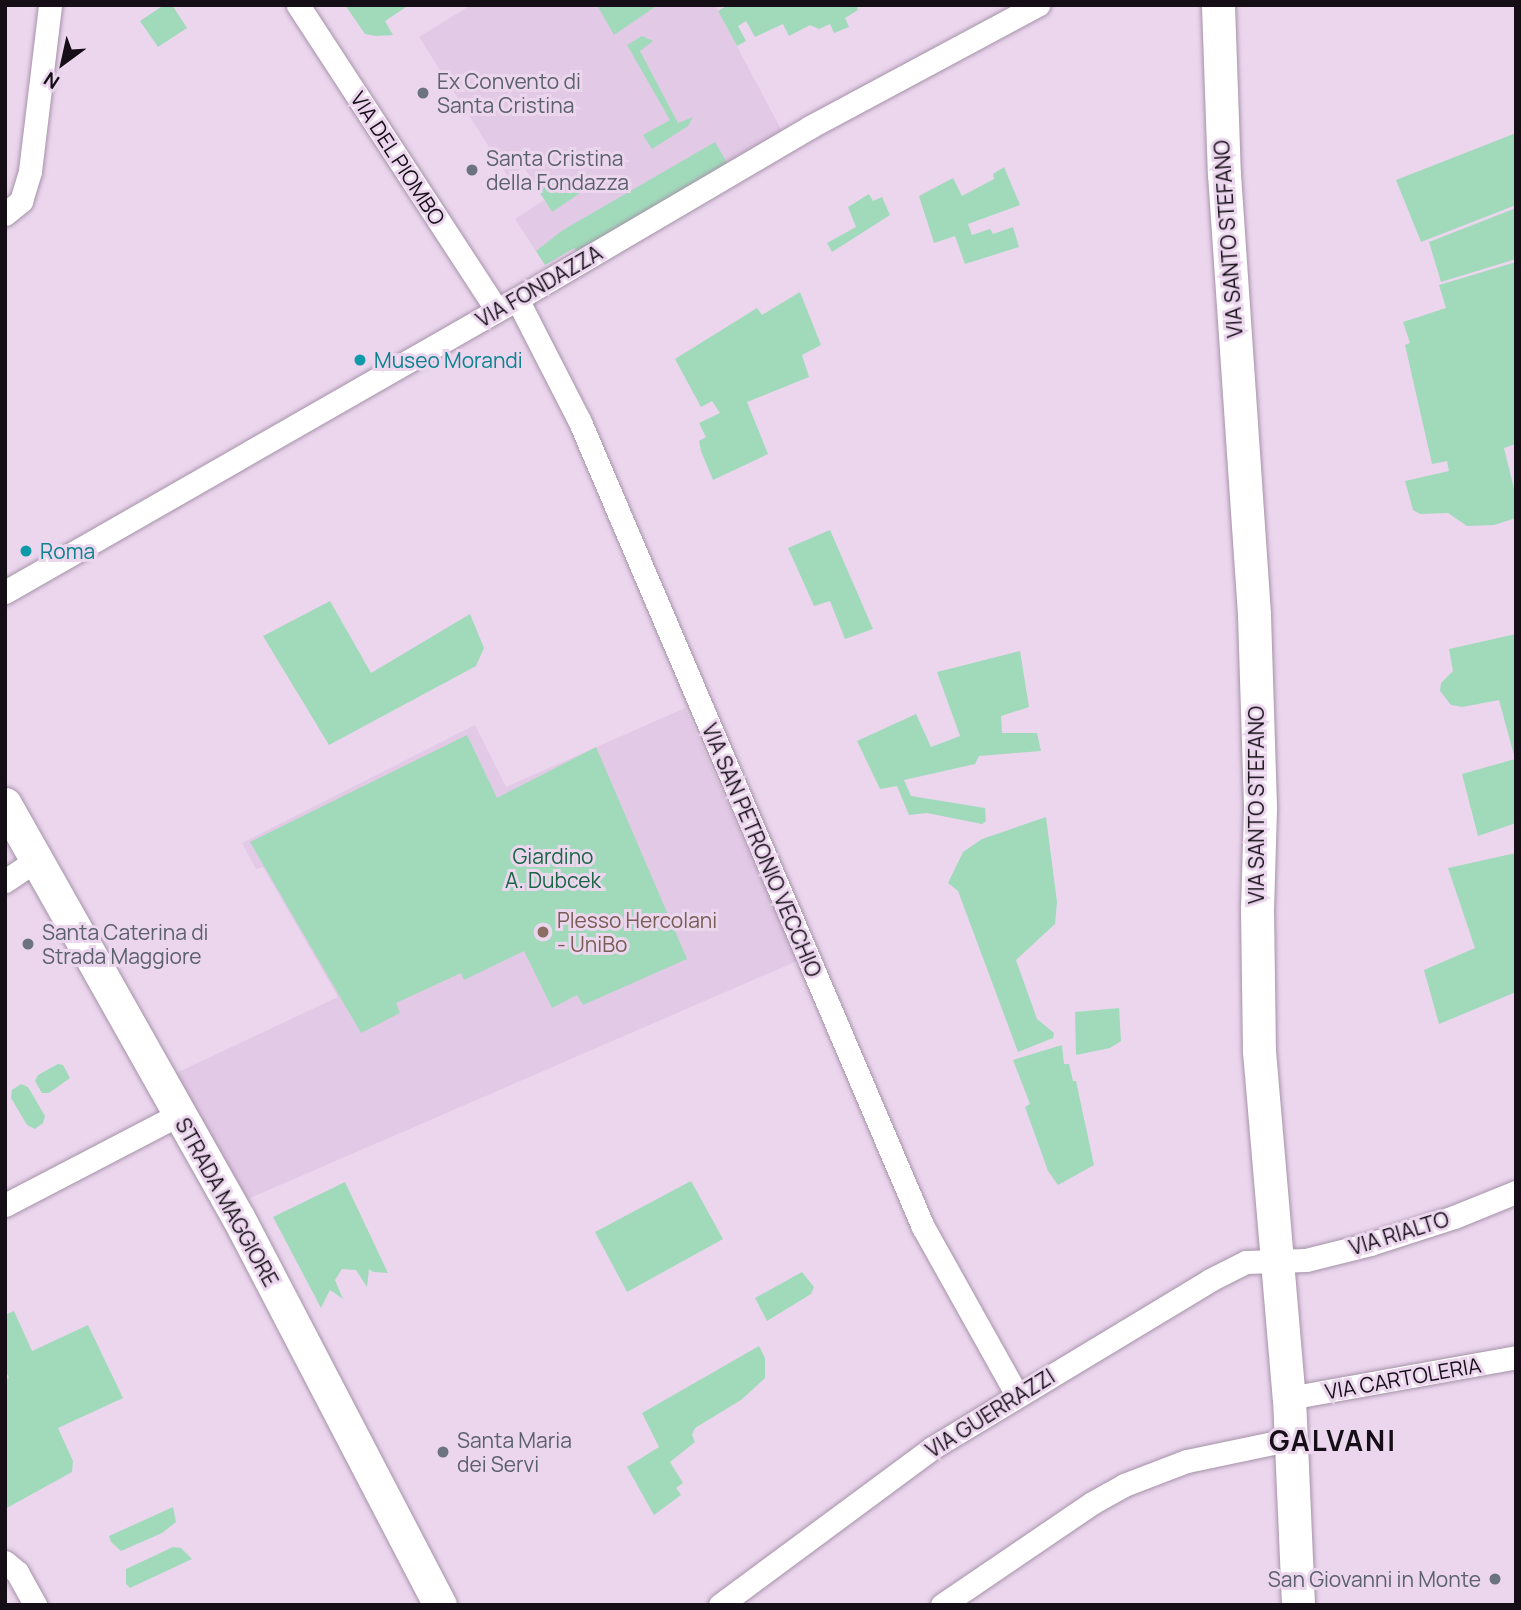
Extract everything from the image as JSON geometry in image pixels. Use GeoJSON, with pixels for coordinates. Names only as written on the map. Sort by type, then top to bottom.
{"type":"FeatureCollection","features":[{"type":"Feature","properties":{"kind":"street"},"geometry":{"type":"LineString","coordinates":[[5,214],[21,201],[30,172],[50,5]]}},
{"type":"Feature","properties":{"kind":"street","name":"VIA DEL PIOMBO"},"geometry":{"type":"LineString","coordinates":[[298,5],[506,303]]}},
{"type":"Feature","properties":{"kind":"street","name":"VIA FONDAZZA"},"geometry":{"type":"LineString","coordinates":[[5,592],[810,127],[1038,5]]}},
{"type":"Feature","properties":{"kind":"street","name":"VIA SANTO STEFANO"},"geometry":{"type":"LineString","coordinates":[[1217,5],[1224,187],[1254,615],[1260,809],[1257,909],[1259,1051],[1289,1398],[1298,1605]]}},
{"type":"Feature","properties":{"kind":"street","name":"VIA SAN PETRONIO VECCHIO"},"geometry":{"type":"LineString","coordinates":[[506,303],[580,422],[923,1227],[1017,1395]]}},
{"type":"Feature","properties":{"kind":"street","name":"STRADA MAGGIORE"},"geometry":{"type":"LineString","coordinates":[[5,803],[239,1219],[440,1605]]}},
{"type":"Feature","properties":{"kind":"street"},"geometry":{"type":"LineString","coordinates":[[5,881],[36,860]]}},
{"type":"Feature","properties":{"kind":"street"},"geometry":{"type":"LineString","coordinates":[[5,1205],[180,1114]]}},
{"type":"Feature","properties":{"kind":"street","name":"VIA RIALTO"},"geometry":{"type":"LineString","coordinates":[[1279,1259],[1306,1260],[1370,1244],[1454,1217],[1516,1192]]}},
{"type":"Feature","properties":{"kind":"street","name":"VIA GUERRAZZI"},"geometry":{"type":"LineString","coordinates":[[720,1605],[883,1481],[1017,1395],[1209,1280],[1246,1262],[1279,1259]]}},
{"type":"Feature","properties":{"kind":"street","name":"VIA CARTOLERIA"},"geometry":{"type":"LineString","coordinates":[[1289,1398],[1513,1362]]}},
{"type":"Feature","properties":{"kind":"street"},"geometry":{"type":"LineString","coordinates":[[942,1605],[1092,1503],[1124,1485],[1187,1461],[1291,1439]]}},
{"type":"Feature","properties":{"kind":"street"},"geometry":{"type":"LineString","coordinates":[[5,1562],[17,1572],[35,1605]]}},
{"type":"Feature","properties":{"kind":"shaded area"},"geometry":{"type":"Polygon","coordinates":[[[471,5],[597,5],[615,34],[658,5],[715,5],[784,135],[580,257],[574,248],[545,265],[515,219],[544,200],[524,167],[508,177],[419,37],[471,5]]]}},
{"type":"Feature","properties":{"kind":"shaded area","name":"Plesso Hercolani - UniBo"},"geometry":{"type":"Polygon","coordinates":[[[685,708],[797,961],[241,1202],[172,1075],[338,997],[263,867],[256,869],[242,843],[475,725],[506,787],[685,708]]]}},
{"type":"Feature","properties":{"kind":"green space"},"geometry":{"type":"Polygon","coordinates":[[[164,5],[172,5],[187,28],[158,47],[140,21],[164,5]]]}},
{"type":"Feature","properties":{"kind":"green space"},"geometry":{"type":"Polygon","coordinates":[[[345,5],[409,5],[385,21],[393,35],[376,36],[365,34],[345,5]]]}},
{"type":"Feature","properties":{"kind":"green space"},"geometry":{"type":"Polygon","coordinates":[[[597,5],[658,5],[614,35],[597,5]]]}},
{"type":"Feature","properties":{"kind":"green space"},"geometry":{"type":"Polygon","coordinates":[[[728,5],[856,5],[858,10],[845,18],[849,27],[834,33],[830,24],[819,29],[810,25],[789,36],[783,24],[755,37],[746,21],[738,26],[746,41],[737,46],[718,11],[728,5]]]}},
{"type":"Feature","properties":{"kind":"green space"},"geometry":{"type":"Polygon","coordinates":[[[642,36],[653,41],[640,51],[678,123],[693,117],[688,126],[652,149],[643,135],[670,120],[627,45],[642,36]]]}},
{"type":"Feature","properties":{"kind":"green space"},"geometry":{"type":"Polygon","coordinates":[[[1516,133],[1516,205],[1421,242],[1396,180],[1516,133]]]}},
{"type":"Feature","properties":{"kind":"green space"},"geometry":{"type":"Polygon","coordinates":[[[715,142],[729,166],[580,257],[574,248],[545,265],[536,251],[563,230],[715,142]]]}},
{"type":"Feature","properties":{"kind":"green space"},"geometry":{"type":"Polygon","coordinates":[[[1004,167],[1020,205],[968,224],[972,235],[990,229],[993,234],[1013,227],[1019,247],[965,264],[955,236],[934,243],[919,196],[953,178],[962,196],[994,179],[993,174],[1004,167]]]}},
{"type":"Feature","properties":{"kind":"green space"},"geometry":{"type":"Polygon","coordinates":[[[562,177],[565,182],[572,178],[580,193],[552,212],[539,191],[562,177]]]}},
{"type":"Feature","properties":{"kind":"green space"},"geometry":{"type":"Polygon","coordinates":[[[869,194],[873,201],[882,197],[890,215],[832,252],[827,243],[856,227],[848,207],[869,194]]]}},
{"type":"Feature","properties":{"kind":"green space"},"geometry":{"type":"Polygon","coordinates":[[[1516,208],[1516,259],[1441,282],[1429,242],[1516,208]]]}},
{"type":"Feature","properties":{"kind":"green space"},"geometry":{"type":"Polygon","coordinates":[[[1516,262],[1516,444],[1504,448],[1516,497],[1516,518],[1494,525],[1467,526],[1448,513],[1420,514],[1413,510],[1405,481],[1449,471],[1447,461],[1432,464],[1405,345],[1410,343],[1403,322],[1446,308],[1439,285],[1516,262]]]}},
{"type":"Feature","properties":{"kind":"green space"},"geometry":{"type":"Polygon","coordinates":[[[800,292],[821,345],[802,355],[809,377],[747,402],[768,454],[713,480],[701,451],[699,441],[706,437],[699,423],[720,413],[712,401],[701,407],[675,359],[757,308],[762,315],[800,292]]]}},
{"type":"Feature","properties":{"kind":"green space"},"geometry":{"type":"Polygon","coordinates":[[[830,530],[873,629],[845,639],[830,601],[814,606],[788,548],[830,530]]]}},
{"type":"Feature","properties":{"kind":"green space"},"geometry":{"type":"Polygon","coordinates":[[[330,601],[371,673],[470,614],[484,648],[476,666],[329,745],[263,636],[330,601]]]}},
{"type":"Feature","properties":{"kind":"green space"},"geometry":{"type":"Polygon","coordinates":[[[1516,634],[1516,823],[1478,836],[1462,774],[1515,759],[1499,700],[1462,707],[1451,705],[1440,691],[1441,683],[1453,671],[1449,649],[1516,634]]]}},
{"type":"Feature","properties":{"kind":"green space"},"geometry":{"type":"Polygon","coordinates":[[[1020,651],[1029,707],[1001,716],[1002,733],[1037,733],[1041,751],[979,756],[975,764],[904,780],[911,796],[985,808],[986,821],[982,824],[927,813],[909,815],[897,786],[880,789],[857,741],[916,714],[931,747],[960,736],[937,672],[1020,651]]]}},
{"type":"Feature","properties":{"kind":"green space","name":"Giardino A. Dubcek"},"geometry":{"type":"Polygon","coordinates":[[[467,735],[497,798],[596,747],[687,959],[583,1005],[577,995],[552,1008],[524,951],[464,980],[461,973],[396,1003],[400,1013],[361,1033],[250,842],[467,735]]]}},
{"type":"Feature","properties":{"kind":"green space"},"geometry":{"type":"Polygon","coordinates":[[[1046,817],[1057,902],[1055,924],[1016,960],[1037,1019],[1054,1033],[1053,1038],[1018,1052],[958,891],[948,883],[963,852],[982,839],[1046,817]]]}},
{"type":"Feature","properties":{"kind":"green space"},"geometry":{"type":"Polygon","coordinates":[[[1516,853],[1516,992],[1439,1024],[1424,970],[1475,948],[1448,868],[1516,853]]]}},
{"type":"Feature","properties":{"kind":"green space"},"geometry":{"type":"Polygon","coordinates":[[[1119,1008],[1121,1041],[1110,1048],[1076,1055],[1075,1012],[1119,1008]]]}},
{"type":"Feature","properties":{"kind":"green space"},"geometry":{"type":"Polygon","coordinates":[[[1062,1045],[1064,1064],[1069,1064],[1073,1081],[1076,1081],[1094,1165],[1058,1185],[1048,1171],[1025,1107],[1030,1104],[1013,1060],[1062,1045]]]}},
{"type":"Feature","properties":{"kind":"green space"},"geometry":{"type":"Polygon","coordinates":[[[58,1064],[63,1065],[70,1078],[49,1093],[42,1093],[35,1081],[38,1075],[58,1064]]]}},
{"type":"Feature","properties":{"kind":"green space"},"geometry":{"type":"Polygon","coordinates":[[[21,1084],[28,1087],[45,1116],[43,1123],[35,1129],[27,1125],[11,1098],[12,1090],[21,1084]]]}},
{"type":"Feature","properties":{"kind":"green space"},"geometry":{"type":"Polygon","coordinates":[[[691,1181],[723,1239],[627,1292],[595,1232],[691,1181]]]}},
{"type":"Feature","properties":{"kind":"green space"},"geometry":{"type":"Polygon","coordinates":[[[345,1182],[388,1273],[373,1272],[369,1269],[367,1287],[356,1270],[342,1269],[335,1280],[343,1299],[330,1290],[321,1308],[273,1217],[345,1182]]]}},
{"type":"Feature","properties":{"kind":"green space"},"geometry":{"type":"Polygon","coordinates":[[[802,1272],[814,1287],[811,1294],[767,1321],[755,1298],[802,1272]]]}},
{"type":"Feature","properties":{"kind":"green space"},"geometry":{"type":"Polygon","coordinates":[[[14,1311],[32,1351],[88,1325],[123,1398],[58,1428],[73,1461],[72,1472],[5,1509],[5,1380],[9,1378],[5,1370],[5,1315],[14,1311]]]}},
{"type":"Feature","properties":{"kind":"green space"},"geometry":{"type":"Polygon","coordinates":[[[759,1346],[765,1358],[765,1378],[741,1400],[695,1428],[692,1435],[695,1442],[670,1462],[683,1483],[676,1488],[681,1495],[654,1515],[627,1467],[659,1447],[642,1413],[759,1346]]]}},
{"type":"Feature","properties":{"kind":"green space"},"geometry":{"type":"Polygon","coordinates":[[[173,1507],[176,1522],[162,1533],[121,1551],[111,1542],[109,1536],[173,1507]]]}},
{"type":"Feature","properties":{"kind":"green space"},"geometry":{"type":"Polygon","coordinates":[[[173,1547],[181,1548],[192,1559],[130,1588],[126,1584],[126,1569],[173,1547]]]}},
{"type":"Feature","properties":{"kind":"place","name":"Ex Convento di Santa Cristina"},"geometry":{"type":"Point","coordinates":[423,93]}},
{"type":"Feature","properties":{"kind":"place","name":"Santa Cristina della Fondazza"},"geometry":{"type":"Point","coordinates":[472,170]}},
{"type":"Feature","properties":{"kind":"place","name":"Museo Morandi"},"geometry":{"type":"Point","coordinates":[360,360]}},
{"type":"Feature","properties":{"kind":"place","name":"Roma"},"geometry":{"type":"Point","coordinates":[26,551]}},
{"type":"Feature","properties":{"kind":"place","name":"Plesso Hercolani - UniBo"},"geometry":{"type":"Point","coordinates":[543,932]}},
{"type":"Feature","properties":{"kind":"place","name":"Santa Caterina di Strada Maggiore"},"geometry":{"type":"Point","coordinates":[28,944]}},
{"type":"Feature","properties":{"kind":"place","name":"Santa Maria dei Servi"},"geometry":{"type":"Point","coordinates":[443,1452]}},
{"type":"Feature","properties":{"kind":"place","name":"San Giovanni in Monte"},"geometry":{"type":"Point","coordinates":[1495,1579]}},
{"type":"Feature","properties":{"kind":"district","name":"GALVANI"},"geometry":{"type":"Point","coordinates":[1333,1440]}}]}
